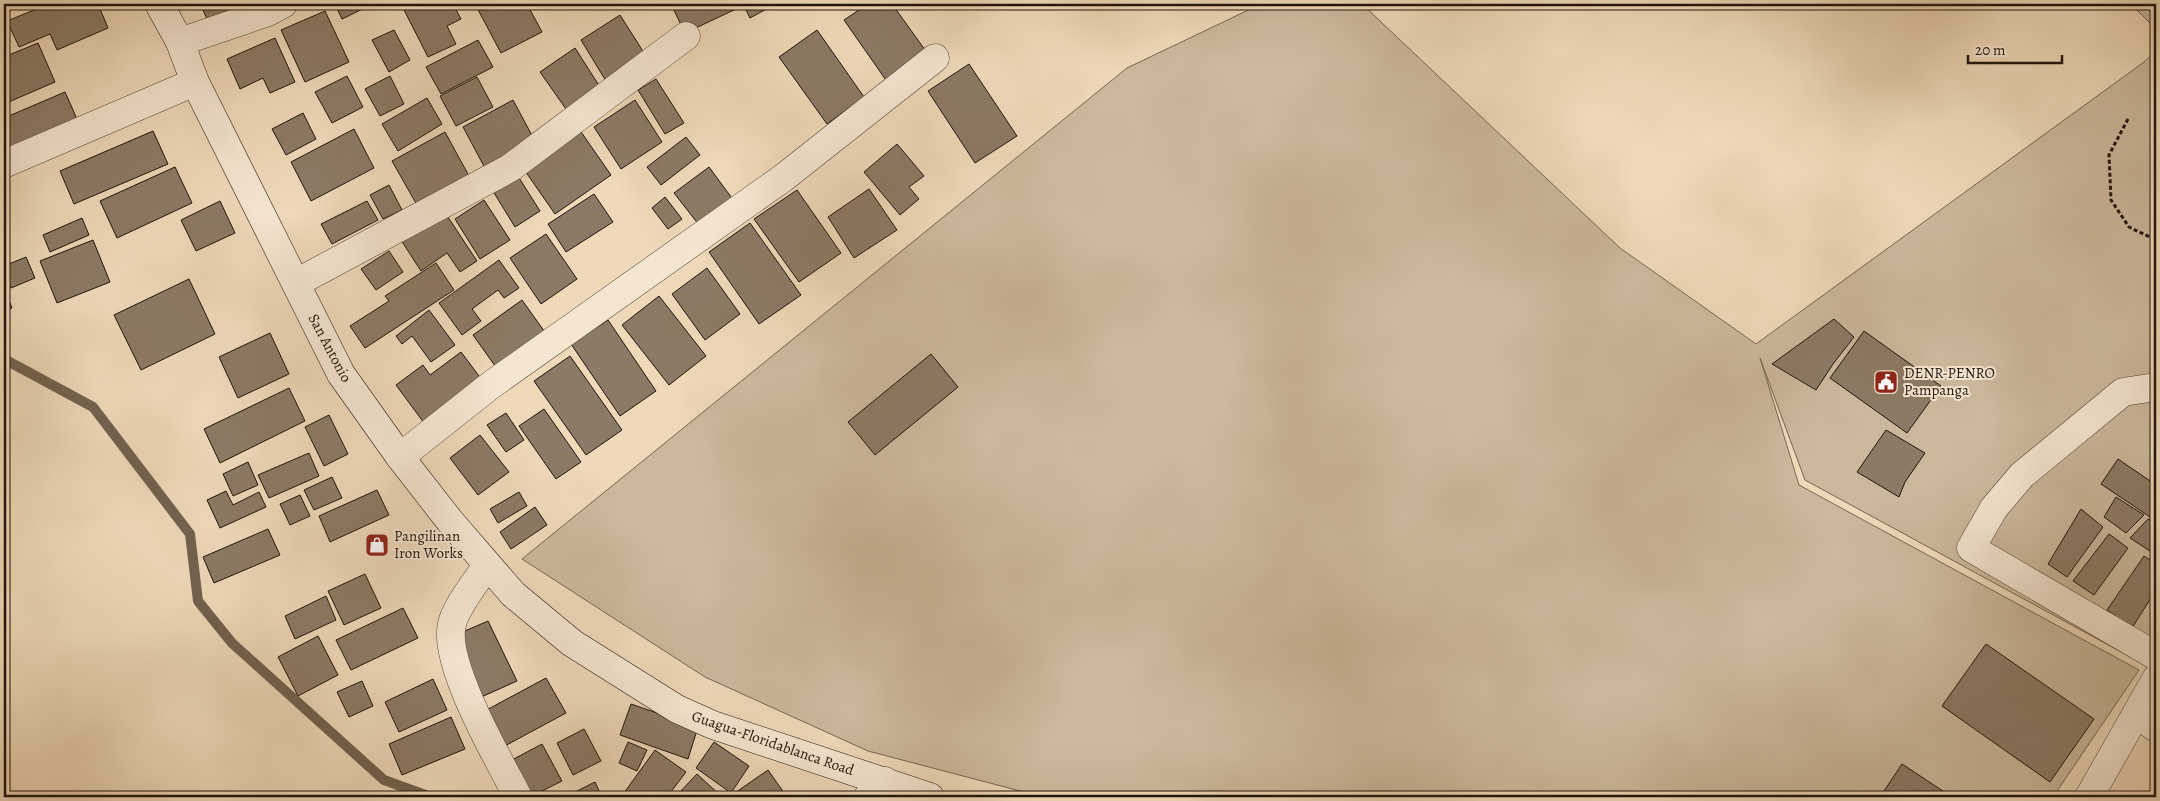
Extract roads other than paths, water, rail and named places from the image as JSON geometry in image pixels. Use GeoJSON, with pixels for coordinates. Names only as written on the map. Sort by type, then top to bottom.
{"type":"FeatureCollection","features":[{"type":"Feature","properties":{"kind":"street","name":"San Antonio"},"geometry":{"type":"LineString","coordinates":[[159,4],[180,42],[194,82],[341,374],[400,457],[487,565],[513,594],[572,643]]}},
{"type":"Feature","properties":{"kind":"street"},"geometry":{"type":"LineString","coordinates":[[180,42],[268,12],[283,4]]}},
{"type":"Feature","properties":{"kind":"street"},"geometry":{"type":"LineString","coordinates":[[296,283],[510,168],[686,36]]}},
{"type":"Feature","properties":{"kind":"street"},"geometry":{"type":"LineString","coordinates":[[400,457],[490,385],[783,178],[935,58]]}},
{"type":"Feature","properties":{"kind":"street"},"geometry":{"type":"LineString","coordinates":[[4,164],[194,82]]}},
{"type":"Feature","properties":{"kind":"street"},"geometry":{"type":"LineString","coordinates":[[2156,388],[2123,392],[2022,475],[1994,508],[1971,548],[2156,656]]}},
{"type":"Feature","properties":{"kind":"street"},"geometry":{"type":"LineString","coordinates":[[487,565],[452,622],[450,637],[453,660],[468,696],[518,797]]}},
{"type":"Feature","properties":{"kind":"street","name":"Guagua-Floridablanca Road"},"geometry":{"type":"LineString","coordinates":[[572,643],[677,709],[713,725],[876,789],[930,797]]}},
{"type":"Feature","properties":{"kind":"street"},"geometry":{"type":"LineString","coordinates":[[2088,797],[2147,721],[2156,679]]}},
{"type":"Feature","properties":{"kind":"waterway"},"geometry":{"type":"LineString","coordinates":[[4,359],[93,407],[190,534],[198,601],[232,643],[384,780],[431,797]]}},
{"type":"Feature","properties":{"kind":"place","name":"DENR-PENRO Pampanga"},"geometry":{"type":"Point","coordinates":[1886,382]}},
{"type":"Feature","properties":{"kind":"place","name":"Pangilinan Iron Works"},"geometry":{"type":"Point","coordinates":[377,545]}}]}
